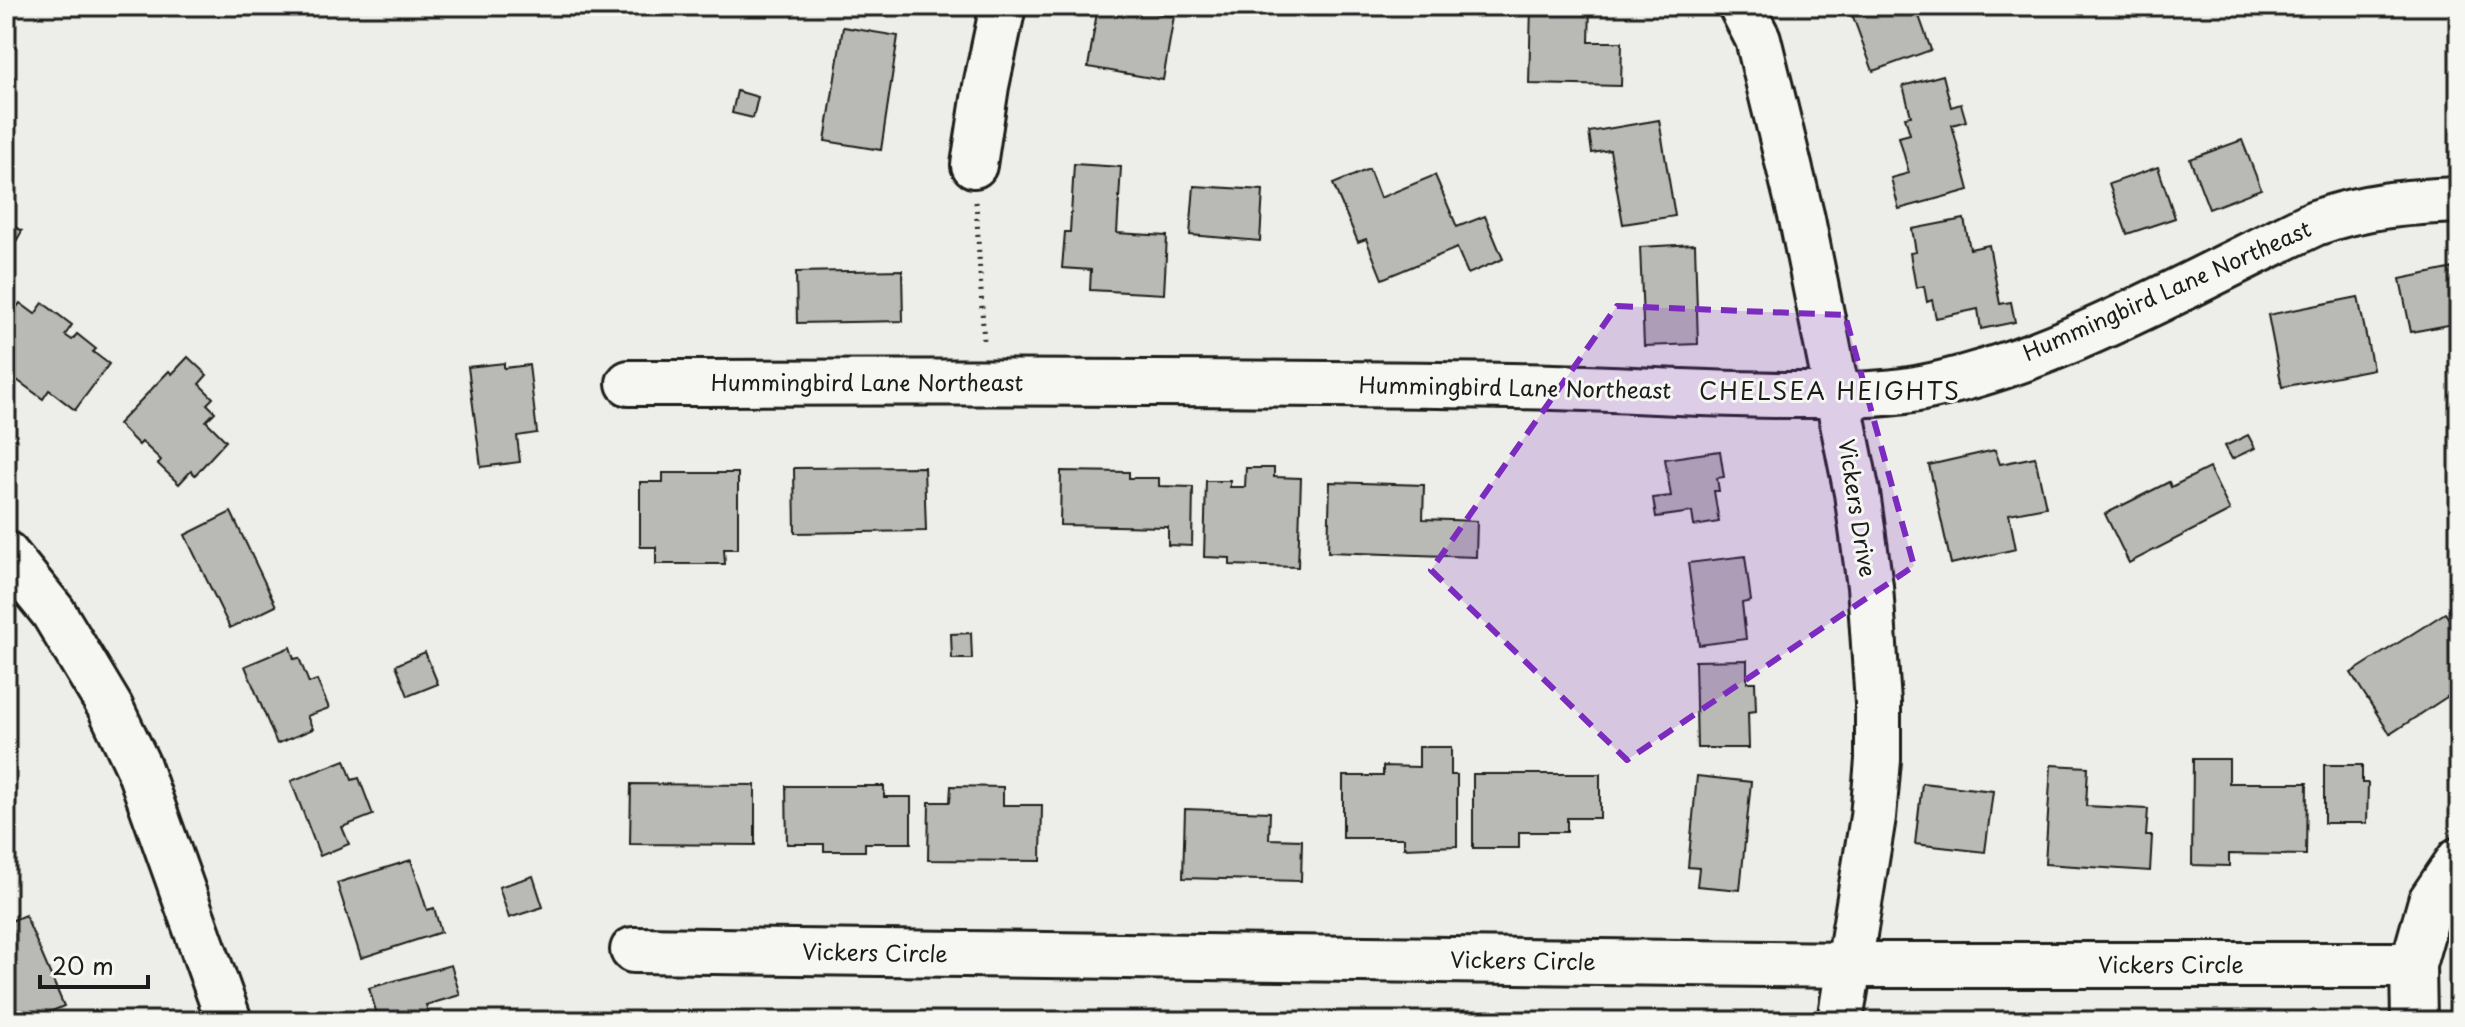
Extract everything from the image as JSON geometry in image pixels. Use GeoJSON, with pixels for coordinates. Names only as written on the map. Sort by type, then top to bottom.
{"type":"FeatureCollection","features":[{"type":"Feature","properties":{"kind":"street"},"geometry":{"type":"LineString","coordinates":[[974,165],[1003,6]]}},
{"type":"Feature","properties":{"kind":"street","name":"Vickers Drive"},"geometry":{"type":"LineString","coordinates":[[1741,6],[1758,39],[1802,219],[1857,493],[1868,570],[1878,703],[1878,760],[1873,817],[1840,1021]]}},
{"type":"Feature","properties":{"kind":"street","name":"Hummingbird Lane Northeast"},"geometry":{"type":"LineString","coordinates":[[629,383],[1570,386],[1748,395],[1882,394],[1930,386],[2038,352],[2105,324],[2315,223],[2349,211],[2405,202],[2459,200]]}},
{"type":"Feature","properties":{"kind":"street"},"geometry":{"type":"LineString","coordinates":[[6,554],[53,612],[138,766],[229,1021]]}},
{"type":"Feature","properties":{"kind":"street"},"geometry":{"type":"LineString","coordinates":[[2414,1021],[2413,965],[2431,901],[2459,860]]}},
{"type":"Feature","properties":{"kind":"street","name":"Vickers Circle"},"geometry":{"type":"LineString","coordinates":[[633,950],[1849,965],[2413,965]]}},
{"type":"Feature","properties":{"kind":"path"},"geometry":{"type":"LineString","coordinates":[[974,165],[986,382]]}},
{"type":"Feature","properties":{"kind":"highlighted area"},"geometry":{"type":"Polygon","coordinates":[[[1617,306],[1845,315],[1914,566],[1627,760],[1431,570],[1617,306]]]}},
{"type":"Feature","properties":{"kind":"building"},"geometry":{"type":"Polygon","coordinates":[[[1098,6],[1157,6],[1156,13],[1174,16],[1163,80],[1088,67],[1098,6]]]}},
{"type":"Feature","properties":{"kind":"building"},"geometry":{"type":"Polygon","coordinates":[[[1531,6],[1590,6],[1589,42],[1622,42],[1621,86],[1529,84],[1531,6]]]}},
{"type":"Feature","properties":{"kind":"building"},"geometry":{"type":"Polygon","coordinates":[[[1849,6],[1927,6],[1928,9],[1918,13],[1931,50],[1873,71],[1849,6]]]}},
{"type":"Feature","properties":{"kind":"building"},"geometry":{"type":"Polygon","coordinates":[[[843,27],[898,36],[881,150],[825,141],[843,27]]]}},
{"type":"Feature","properties":{"kind":"building"},"geometry":{"type":"Polygon","coordinates":[[[1943,75],[1951,107],[1961,104],[1966,121],[1952,125],[1969,190],[1899,209],[1891,178],[1909,173],[1899,137],[1910,134],[1905,117],[1911,116],[1903,86],[1943,75]]]}},
{"type":"Feature","properties":{"kind":"building"},"geometry":{"type":"Polygon","coordinates":[[[737,91],[758,97],[753,118],[732,113],[737,91]]]}},
{"type":"Feature","properties":{"kind":"building"},"geometry":{"type":"Polygon","coordinates":[[[1659,120],[1675,216],[1623,224],[1610,150],[1592,153],[1589,132],[1659,120]]]}},
{"type":"Feature","properties":{"kind":"building"},"geometry":{"type":"Polygon","coordinates":[[[2242,140],[2261,189],[2209,209],[2190,159],[2242,140]]]}},
{"type":"Feature","properties":{"kind":"building"},"geometry":{"type":"Polygon","coordinates":[[[1074,164],[1121,167],[1117,233],[1167,236],[1164,294],[1090,290],[1091,270],[1062,268],[1065,232],[1070,232],[1074,164]]]}},
{"type":"Feature","properties":{"kind":"building"},"geometry":{"type":"Polygon","coordinates":[[[2158,167],[2175,218],[2127,234],[2109,184],[2158,167]]]}},
{"type":"Feature","properties":{"kind":"building"},"geometry":{"type":"Polygon","coordinates":[[[1369,169],[1380,198],[1435,175],[1457,227],[1485,216],[1503,259],[1468,274],[1457,248],[1382,279],[1366,239],[1358,242],[1333,184],[1369,169]]]}},
{"type":"Feature","properties":{"kind":"building"},"geometry":{"type":"Polygon","coordinates":[[[1194,186],[1263,190],[1260,241],[1190,235],[1194,186]]]}},
{"type":"Feature","properties":{"kind":"building"},"geometry":{"type":"Polygon","coordinates":[[[1964,219],[1970,249],[1989,245],[2000,304],[2011,302],[2015,322],[1981,329],[1978,309],[1936,318],[1932,300],[1927,302],[1924,286],[1916,288],[1910,253],[1916,252],[1912,229],[1964,219]]]}},
{"type":"Feature","properties":{"kind":"building"},"geometry":{"type":"Polygon","coordinates":[[[6,222],[22,231],[6,259],[6,222]]]}},
{"type":"Feature","properties":{"kind":"building"},"geometry":{"type":"Polygon","coordinates":[[[1695,244],[1698,344],[1644,346],[1640,247],[1695,244]]]}},
{"type":"Feature","properties":{"kind":"building"},"geometry":{"type":"Polygon","coordinates":[[[2459,267],[2459,323],[2411,332],[2400,279],[2459,267]]]}},
{"type":"Feature","properties":{"kind":"building"},"geometry":{"type":"Polygon","coordinates":[[[902,270],[903,321],[797,323],[796,272],[902,270]]]}},
{"type":"Feature","properties":{"kind":"building"},"geometry":{"type":"Polygon","coordinates":[[[2358,297],[2373,369],[2282,387],[2268,315],[2358,297]]]}},
{"type":"Feature","properties":{"kind":"building"},"geometry":{"type":"Polygon","coordinates":[[[20,303],[35,314],[43,303],[72,325],[65,335],[72,340],[77,334],[109,364],[75,410],[49,390],[43,399],[6,372],[6,322],[20,303]]]}},
{"type":"Feature","properties":{"kind":"building"},"geometry":{"type":"Polygon","coordinates":[[[188,357],[207,375],[199,384],[213,398],[207,404],[215,412],[206,421],[226,441],[195,475],[191,471],[179,484],[158,464],[161,460],[142,442],[139,445],[118,424],[169,371],[172,374],[188,357]]]}},
{"type":"Feature","properties":{"kind":"building"},"geometry":{"type":"Polygon","coordinates":[[[504,363],[504,368],[529,365],[537,433],[517,436],[520,462],[481,467],[468,367],[504,363]]]}},
{"type":"Feature","properties":{"kind":"building"},"geometry":{"type":"Polygon","coordinates":[[[2248,435],[2255,448],[2232,459],[2225,446],[2248,435]]]}},
{"type":"Feature","properties":{"kind":"building"},"geometry":{"type":"Polygon","coordinates":[[[1995,450],[2000,464],[2035,457],[2046,507],[2009,514],[2016,549],[1951,564],[1929,465],[1995,450]]]}},
{"type":"Feature","properties":{"kind":"building"},"geometry":{"type":"Polygon","coordinates":[[[1720,451],[1724,477],[1717,478],[1719,491],[1714,491],[1719,522],[1694,526],[1692,512],[1656,517],[1653,498],[1671,496],[1665,459],[1720,451]]]}},
{"type":"Feature","properties":{"kind":"building"},"geometry":{"type":"Polygon","coordinates":[[[924,467],[926,531],[795,533],[794,468],[924,467]]]}},
{"type":"Feature","properties":{"kind":"building"},"geometry":{"type":"Polygon","coordinates":[[[1246,468],[1274,468],[1274,477],[1301,478],[1298,567],[1230,565],[1230,558],[1204,557],[1206,481],[1230,481],[1230,487],[1245,487],[1246,468]]]}},
{"type":"Feature","properties":{"kind":"building"},"geometry":{"type":"Polygon","coordinates":[[[2209,468],[2230,511],[2129,563],[2105,514],[2169,482],[2171,487],[2209,468]]]}},
{"type":"Feature","properties":{"kind":"building"},"geometry":{"type":"Polygon","coordinates":[[[1061,471],[1129,472],[1129,478],[1159,478],[1159,486],[1193,487],[1192,546],[1168,545],[1168,527],[1060,525],[1061,471]]]}},
{"type":"Feature","properties":{"kind":"building"},"geometry":{"type":"Polygon","coordinates":[[[663,473],[738,473],[738,549],[724,549],[725,564],[656,564],[656,547],[640,547],[640,482],[663,482],[663,473]]]}},
{"type":"Feature","properties":{"kind":"building"},"geometry":{"type":"Polygon","coordinates":[[[1330,482],[1424,485],[1423,519],[1477,521],[1476,557],[1328,552],[1330,482]]]}},
{"type":"Feature","properties":{"kind":"building"},"geometry":{"type":"Polygon","coordinates":[[[231,512],[276,606],[230,628],[185,535],[231,512]]]}},
{"type":"Feature","properties":{"kind":"building"},"geometry":{"type":"Polygon","coordinates":[[[1745,556],[1751,601],[1742,603],[1746,639],[1699,645],[1688,563],[1745,556]]]}},
{"type":"Feature","properties":{"kind":"building"},"geometry":{"type":"Polygon","coordinates":[[[2445,613],[2459,634],[2459,689],[2390,734],[2351,673],[2445,613]]]}},
{"type":"Feature","properties":{"kind":"building"},"geometry":{"type":"Polygon","coordinates":[[[971,633],[972,659],[952,659],[951,634],[971,633]]]}},
{"type":"Feature","properties":{"kind":"building"},"geometry":{"type":"Polygon","coordinates":[[[290,647],[294,659],[299,658],[309,683],[317,680],[329,708],[307,716],[313,729],[277,744],[245,666],[290,647]]]}},
{"type":"Feature","properties":{"kind":"building"},"geometry":{"type":"Polygon","coordinates":[[[425,652],[438,684],[408,696],[396,665],[425,652]]]}},
{"type":"Feature","properties":{"kind":"building"},"geometry":{"type":"Polygon","coordinates":[[[1747,660],[1747,682],[1755,682],[1756,711],[1748,712],[1749,748],[1697,748],[1695,661],[1747,660]]]}},
{"type":"Feature","properties":{"kind":"building"},"geometry":{"type":"Polygon","coordinates":[[[1419,747],[1451,747],[1451,775],[1457,775],[1457,846],[1404,848],[1404,838],[1343,838],[1343,776],[1383,776],[1383,766],[1419,767],[1419,747]]]}},
{"type":"Feature","properties":{"kind":"building"},"geometry":{"type":"Polygon","coordinates":[[[2193,759],[2229,759],[2229,783],[2307,783],[2306,855],[2229,854],[2229,866],[2192,865],[2193,759]]]}},
{"type":"Feature","properties":{"kind":"building"},"geometry":{"type":"Polygon","coordinates":[[[345,760],[352,780],[359,778],[373,815],[342,827],[349,844],[320,856],[291,781],[345,760]]]}},
{"type":"Feature","properties":{"kind":"building"},"geometry":{"type":"Polygon","coordinates":[[[2051,765],[2088,767],[2086,806],[2148,809],[2146,836],[2152,836],[2150,871],[2045,864],[2051,765]]]}},
{"type":"Feature","properties":{"kind":"building"},"geometry":{"type":"Polygon","coordinates":[[[2324,765],[2362,765],[2362,783],[2368,783],[2367,823],[2324,823],[2324,765]]]}},
{"type":"Feature","properties":{"kind":"building"},"geometry":{"type":"Polygon","coordinates":[[[1473,774],[1600,774],[1600,818],[1567,818],[1567,832],[1519,832],[1519,848],[1473,848],[1473,774]]]}},
{"type":"Feature","properties":{"kind":"building"},"geometry":{"type":"Polygon","coordinates":[[[1697,776],[1751,782],[1740,890],[1697,886],[1699,868],[1688,867],[1697,776]]]}},
{"type":"Feature","properties":{"kind":"building"},"geometry":{"type":"Polygon","coordinates":[[[1922,783],[1993,791],[1985,852],[1915,844],[1922,783]]]}},
{"type":"Feature","properties":{"kind":"building"},"geometry":{"type":"Polygon","coordinates":[[[631,784],[755,785],[755,845],[630,844],[631,784]]]}},
{"type":"Feature","properties":{"kind":"building"},"geometry":{"type":"Polygon","coordinates":[[[786,786],[884,786],[884,797],[911,797],[911,843],[865,843],[865,851],[824,851],[824,844],[787,844],[786,786]]]}},
{"type":"Feature","properties":{"kind":"building"},"geometry":{"type":"Polygon","coordinates":[[[951,786],[1003,787],[1003,805],[1042,805],[1041,861],[928,860],[929,802],[950,802],[951,786]]]}},
{"type":"Feature","properties":{"kind":"building"},"geometry":{"type":"Polygon","coordinates":[[[1185,809],[1270,812],[1269,839],[1302,840],[1301,881],[1183,878],[1185,809]]]}},
{"type":"Feature","properties":{"kind":"building"},"geometry":{"type":"Polygon","coordinates":[[[411,860],[427,910],[434,908],[441,932],[361,958],[337,883],[411,860]]]}},
{"type":"Feature","properties":{"kind":"building"},"geometry":{"type":"Polygon","coordinates":[[[533,876],[543,907],[509,918],[499,887],[533,876]]]}},
{"type":"Feature","properties":{"kind":"building"},"geometry":{"type":"Polygon","coordinates":[[[25,915],[64,1006],[29,1021],[6,1021],[6,923],[25,915]]]}},
{"type":"Feature","properties":{"kind":"building"},"geometry":{"type":"Polygon","coordinates":[[[451,965],[460,995],[426,1005],[431,1021],[379,1021],[369,988],[451,965]]]}},
{"type":"Feature","properties":{"kind":"district","name":"CHELSEA HEIGHTS"},"geometry":{"type":"Point","coordinates":[1830,392]}}]}
